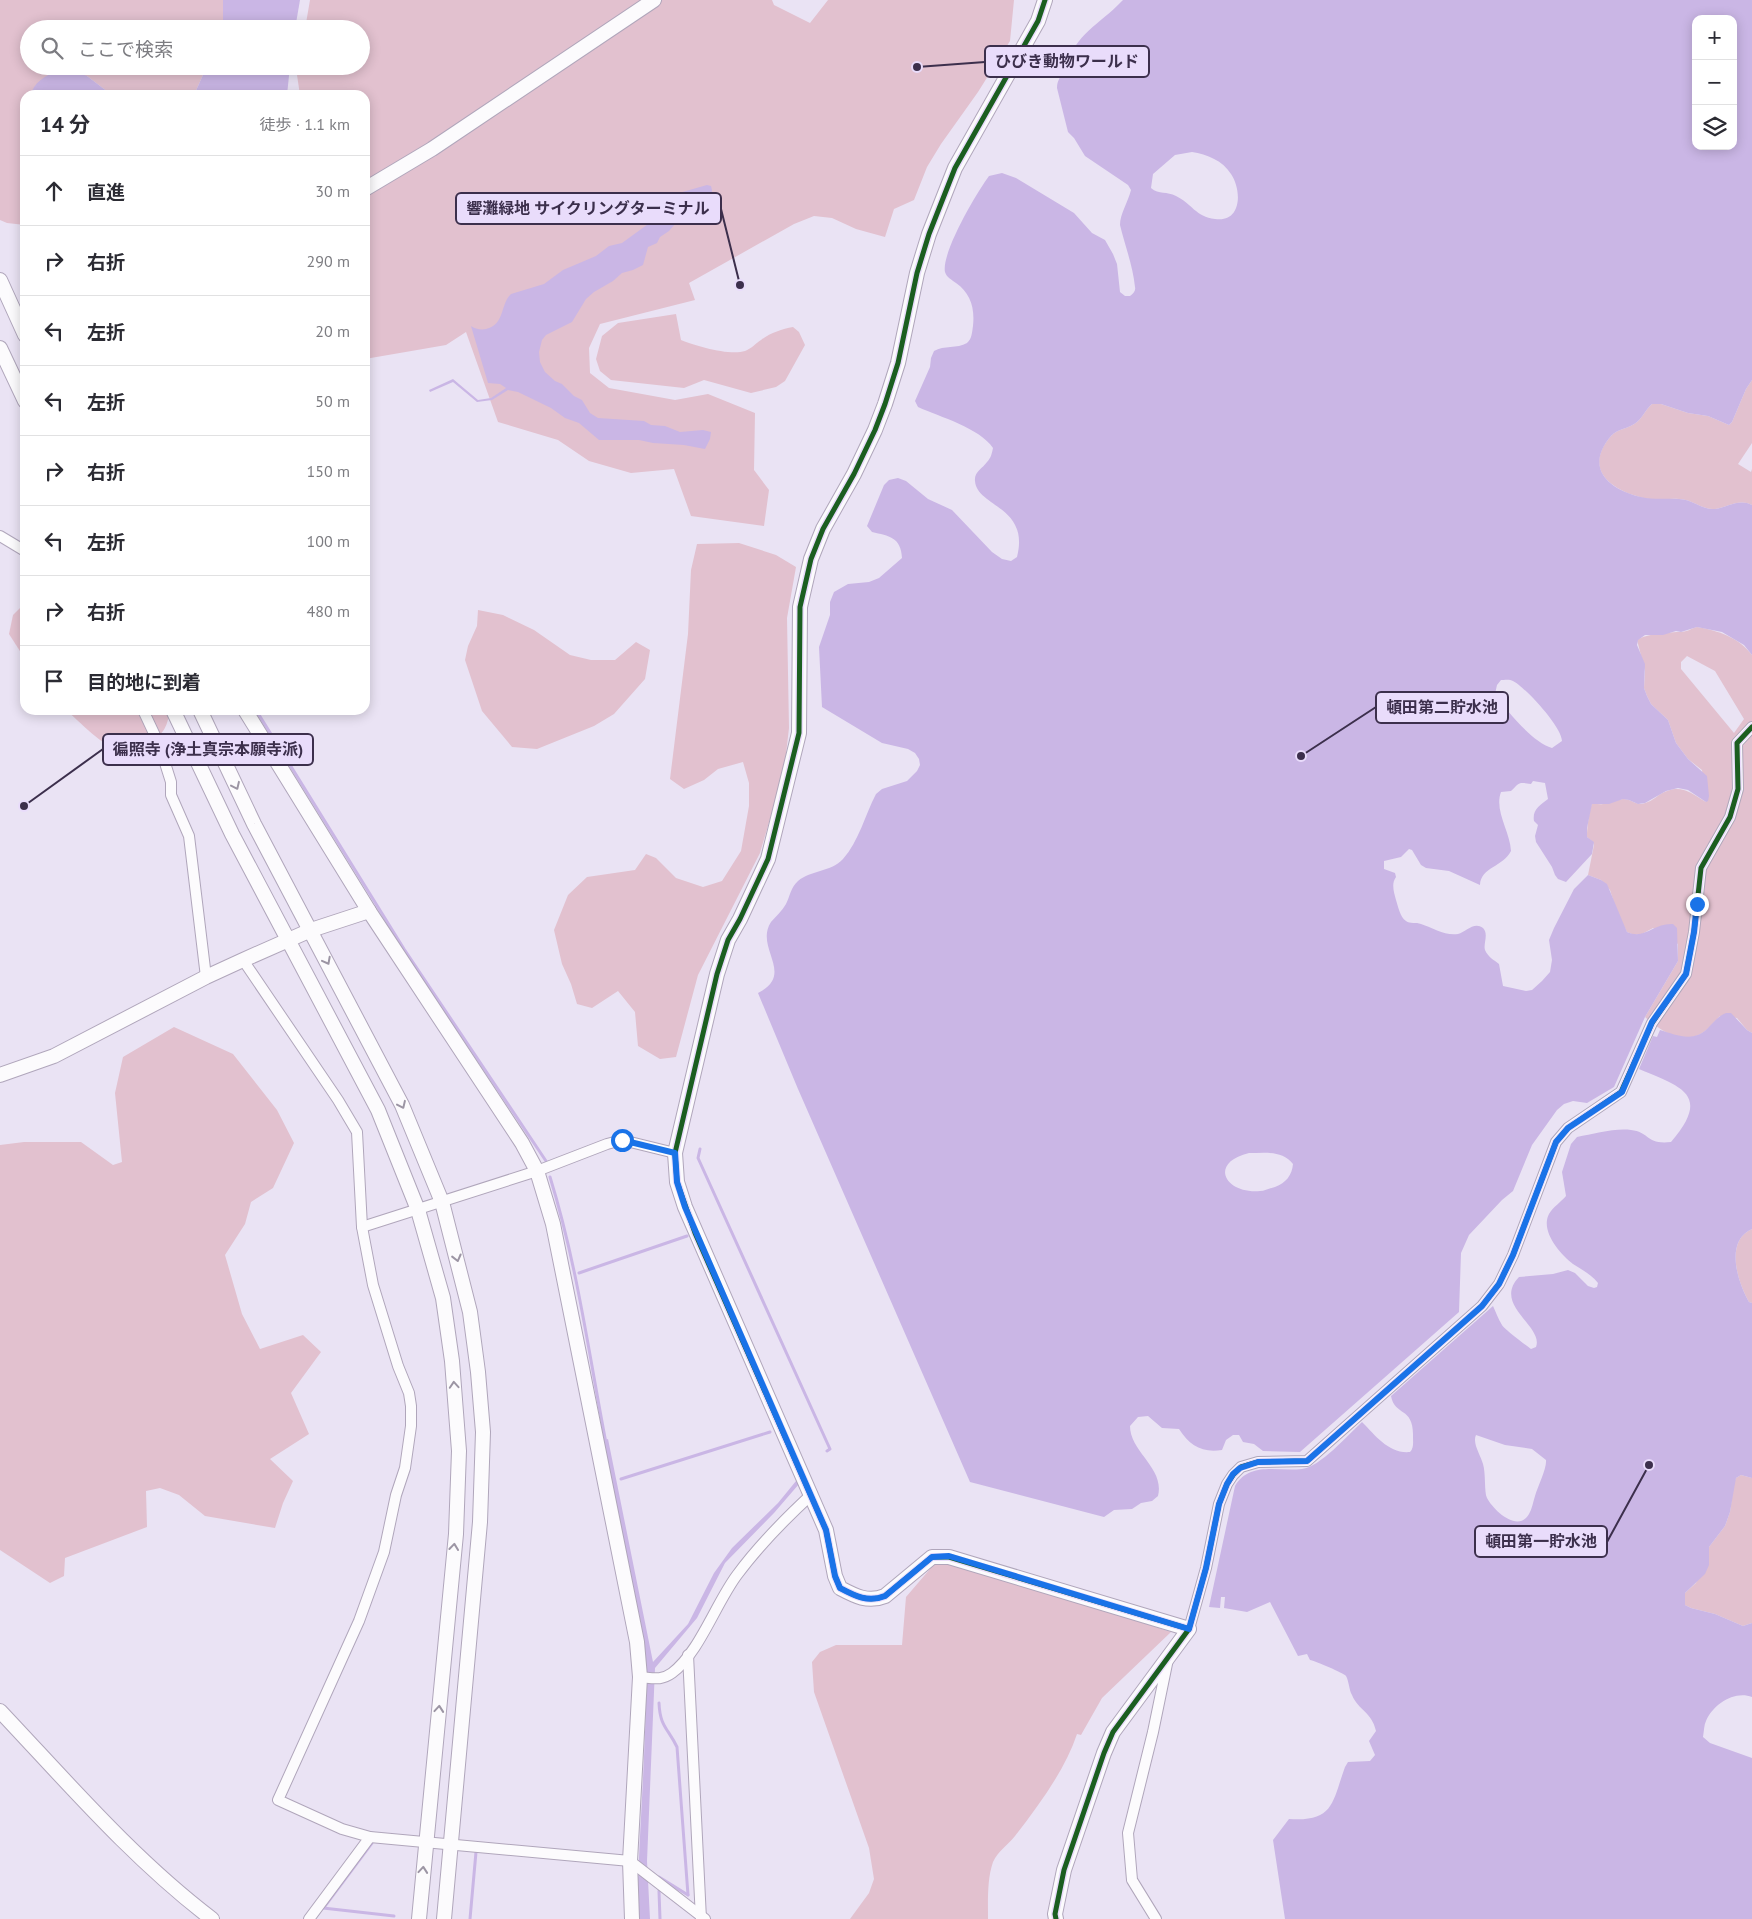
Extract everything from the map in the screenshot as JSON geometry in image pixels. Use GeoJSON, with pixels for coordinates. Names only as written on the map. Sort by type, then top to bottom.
{"type":"FeatureCollection","features":[{"type":"Feature","properties":{"kind":"street"},"geometry":{"type":"LineString","coordinates":[[370,186],[432,149],[654,0]]}},
{"type":"Feature","properties":{"kind":"street"},"geometry":{"type":"LineString","coordinates":[[1045,0],[1038,21],[955,168],[929,234],[917,273],[898,363],[878,422],[854,474],[823,529],[811,559],[800,607],[799,733],[768,859],[728,940],[717,974],[675,1153],[677,1182],[695,1233],[826,1530],[835,1576],[840,1588],[867,1600],[885,1596],[932,1557],[949,1556],[1189,1629]]}},
{"type":"Feature","properties":{"kind":"street"},"geometry":{"type":"LineString","coordinates":[[0,280],[20,324]]}},
{"type":"Feature","properties":{"kind":"street"},"geometry":{"type":"LineString","coordinates":[[0,348],[20,390]]}},
{"type":"Feature","properties":{"kind":"street"},"geometry":{"type":"LineString","coordinates":[[0,536],[20,548]]}},
{"type":"Feature","properties":{"kind":"street"},"geometry":{"type":"LineString","coordinates":[[145,715],[159,744],[170,782],[171,795],[189,836],[206,977]]}},
{"type":"Feature","properties":{"kind":"street"},"geometry":{"type":"LineString","coordinates":[[174,715],[232,834],[378,1110],[418,1210],[443,1298],[452,1361],[458,1451],[456,1534],[419,1919]]}},
{"type":"Feature","properties":{"kind":"street"},"geometry":{"type":"LineString","coordinates":[[202,715],[254,824],[402,1105],[442,1202],[470,1312],[484,1432],[478,1542],[444,1919]]}},
{"type":"Feature","properties":{"kind":"street"},"geometry":{"type":"LineString","coordinates":[[248,715],[369,911],[522,1143],[537,1171],[553,1224],[637,1642],[640,1677],[630,1861],[632,1919]]}},
{"type":"Feature","properties":{"kind":"street"},"geometry":{"type":"LineString","coordinates":[[1056,1919],[1055,1914],[1064,1870],[1104,1753],[1113,1732],[1189,1629],[1206,1568],[1219,1504],[1233,1474],[1240,1468],[1258,1462],[1307,1461],[1482,1306],[1499,1284],[1513,1255],[1556,1142],[1568,1128],[1622,1092],[1652,1022],[1686,974],[1694,932],[1701,868],[1730,817],[1738,789],[1737,743],[1752,727]]}},
{"type":"Feature","properties":{"kind":"street"},"geometry":{"type":"LineString","coordinates":[[0,1075],[54,1056],[206,977],[310,930],[369,911]]}},
{"type":"Feature","properties":{"kind":"street"},"geometry":{"type":"LineString","coordinates":[[243,960],[338,1100],[357,1132],[362,1227],[373,1285],[398,1366],[409,1393],[411,1426],[406,1460],[384,1552],[359,1621],[278,1800],[342,1829],[370,1837],[630,1861],[702,1918]]}},
{"type":"Feature","properties":{"kind":"street"},"geometry":{"type":"LineString","coordinates":[[362,1227],[537,1171],[622,1140],[675,1153]]}},
{"type":"Feature","properties":{"kind":"street"},"geometry":{"type":"LineString","coordinates":[[640,1677],[662,1679],[674,1672],[688,1655],[736,1576],[809,1488]]}},
{"type":"Feature","properties":{"kind":"street"},"geometry":{"type":"LineString","coordinates":[[688,1655],[702,1918]]}},
{"type":"Feature","properties":{"kind":"street"},"geometry":{"type":"LineString","coordinates":[[1156,1919],[1132,1880],[1128,1833],[1153,1732],[1168,1658]]}},
{"type":"Feature","properties":{"kind":"street"},"geometry":{"type":"LineString","coordinates":[[0,1711],[145,1864],[212,1919]]}},
{"type":"Feature","properties":{"kind":"street"},"geometry":{"type":"LineString","coordinates":[[309,1919],[370,1837]]}},
{"type":"Feature","properties":{"kind":"shaded area"},"geometry":{"type":"Polygon","coordinates":[[[0,0],[223,0],[223,20],[20,20],[20,75],[203,75],[196,90],[105,90],[87,76],[38,90],[20,90],[20,224],[0,220],[0,0]]]}},
{"type":"Feature","properties":{"kind":"shaded area"},"geometry":{"type":"Polygon","coordinates":[[[223,0],[300,0],[297,20],[223,20],[223,0]]]}},
{"type":"Feature","properties":{"kind":"shaded area"},"geometry":{"type":"Polygon","coordinates":[[[310,0],[772,0],[774,5],[810,23],[828,0],[1014,0],[1010,41],[927,167],[914,200],[894,209],[885,237],[856,229],[832,218],[814,216],[794,224],[689,283],[695,300],[600,324],[589,348],[590,373],[609,388],[675,400],[708,394],[755,413],[754,470],[769,490],[764,526],[691,516],[674,469],[631,473],[589,461],[558,440],[498,422],[466,332],[446,345],[370,358],[370,90],[299,90],[297,75],[370,75],[370,20],[307,20],[310,0]]]}},
{"type":"Feature","properties":{"kind":"shaded area"},"geometry":{"type":"Polygon","coordinates":[[[1123,0],[1752,0],[1752,380],[1729,425],[1708,416],[1688,413],[1661,404],[1652,404],[1637,422],[1617,431],[1611,436],[1603,447],[1600,458],[1600,467],[1610,483],[1619,489],[1641,497],[1684,499],[1710,509],[1743,502],[1752,505],[1752,655],[1744,645],[1722,632],[1697,627],[1663,635],[1645,635],[1638,640],[1637,645],[1645,664],[1644,688],[1647,696],[1651,704],[1668,720],[1676,743],[1688,759],[1707,776],[1708,801],[1706,802],[1688,790],[1678,788],[1666,791],[1645,803],[1638,804],[1623,799],[1609,804],[1592,804],[1587,837],[1594,842],[1592,854],[1566,882],[1558,879],[1555,875],[1536,842],[1535,836],[1538,825],[1534,821],[1534,814],[1537,808],[1548,799],[1545,783],[1533,781],[1531,784],[1519,784],[1511,791],[1501,792],[1499,806],[1511,851],[1503,861],[1484,874],[1480,885],[1449,871],[1426,868],[1421,865],[1412,850],[1409,849],[1401,857],[1384,861],[1384,869],[1395,873],[1394,891],[1402,917],[1408,922],[1419,923],[1448,934],[1458,934],[1476,926],[1480,926],[1485,930],[1485,950],[1499,964],[1503,986],[1526,991],[1532,990],[1550,972],[1552,960],[1549,940],[1574,889],[1588,875],[1607,884],[1627,932],[1639,934],[1666,924],[1673,924],[1677,928],[1678,961],[1645,1017],[1614,1087],[1587,1103],[1573,1101],[1564,1104],[1557,1110],[1532,1145],[1513,1191],[1469,1235],[1461,1253],[1459,1312],[1300,1452],[1263,1451],[1254,1444],[1243,1442],[1239,1435],[1233,1435],[1226,1440],[1222,1450],[1203,1449],[1192,1444],[1179,1429],[1162,1428],[1148,1416],[1138,1417],[1130,1426],[1131,1435],[1157,1477],[1159,1486],[1158,1496],[1152,1501],[1141,1503],[1132,1509],[1114,1510],[1104,1517],[970,1482],[758,993],[769,986],[774,978],[767,932],[771,922],[786,904],[794,886],[803,877],[833,866],[843,859],[858,836],[876,794],[882,789],[907,781],[920,765],[915,753],[908,749],[882,743],[822,707],[819,647],[830,615],[830,602],[834,592],[848,584],[869,582],[879,578],[902,558],[897,542],[889,536],[872,532],[867,526],[884,485],[889,480],[898,478],[906,481],[928,499],[952,510],[992,552],[1002,559],[1011,561],[1017,557],[1019,540],[1016,527],[1010,517],[984,497],[978,490],[975,481],[976,475],[992,454],[993,448],[979,435],[959,424],[918,407],[915,401],[930,367],[934,351],[963,345],[971,337],[973,319],[970,301],[965,291],[947,276],[945,263],[948,251],[961,223],[989,176],[1002,173],[1016,178],[1074,213],[1092,233],[1105,240],[1117,264],[1120,292],[1125,296],[1130,296],[1135,291],[1133,271],[1120,225],[1131,190],[1128,185],[1085,156],[1068,132],[1057,88],[1058,81],[1075,46],[1123,0]],[[1192,152],[1175,155],[1153,174],[1151,188],[1157,192],[1176,196],[1198,213],[1208,218],[1224,219],[1230,216],[1235,211],[1238,196],[1235,181],[1231,174],[1224,165],[1214,159],[1192,152]],[[1501,680],[1497,685],[1495,694],[1528,733],[1544,745],[1552,748],[1562,741],[1550,717],[1534,699],[1512,680],[1501,680]],[[1249,1153],[1236,1158],[1228,1164],[1225,1170],[1226,1177],[1230,1183],[1248,1191],[1262,1191],[1279,1185],[1288,1178],[1293,1164],[1284,1156],[1273,1153],[1249,1153]]]}},
{"type":"Feature","properties":{"kind":"shaded area"},"geometry":{"type":"Polygon","coordinates":[[[49,75],[84,75],[105,90],[33,90],[39,81],[49,75]]]}},
{"type":"Feature","properties":{"kind":"shaded area"},"geometry":{"type":"Polygon","coordinates":[[[203,75],[289,75],[288,90],[196,90],[203,75]]]}},
{"type":"Feature","properties":{"kind":"shaded area"},"geometry":{"type":"Polygon","coordinates":[[[707,185],[711,186],[711,199],[682,216],[669,231],[660,237],[657,243],[648,247],[643,265],[622,273],[586,299],[572,322],[546,335],[542,340],[539,352],[540,362],[545,372],[555,381],[562,384],[574,396],[582,400],[590,413],[598,418],[644,421],[651,425],[665,426],[680,432],[703,430],[711,432],[705,449],[639,440],[599,440],[579,423],[565,418],[551,408],[518,392],[508,390],[492,400],[477,402],[453,382],[430,392],[429,390],[453,379],[478,400],[491,398],[506,388],[500,384],[488,383],[471,326],[476,329],[492,327],[499,319],[505,303],[511,294],[544,284],[563,270],[596,256],[609,246],[622,243],[666,211],[679,193],[707,185]]]}},
{"type":"Feature","properties":{"kind":"shaded area"},"geometry":{"type":"Polygon","coordinates":[[[676,314],[681,340],[704,347],[731,352],[745,351],[768,335],[793,327],[799,332],[805,345],[785,381],[776,387],[751,393],[704,380],[684,388],[611,380],[600,371],[596,359],[602,336],[618,323],[676,314]]]}},
{"type":"Feature","properties":{"kind":"shaded area"},"geometry":{"type":"Polygon","coordinates":[[[1752,380],[1752,443],[1738,464],[1751,472],[1752,469],[1752,505],[1743,502],[1710,509],[1684,499],[1656,500],[1643,498],[1618,488],[1608,481],[1602,472],[1599,461],[1602,449],[1611,436],[1617,431],[1637,422],[1652,404],[1661,404],[1688,413],[1708,416],[1729,425],[1752,380]]]}},
{"type":"Feature","properties":{"kind":"shaded area"},"geometry":{"type":"Polygon","coordinates":[[[739,543],[776,555],[796,567],[787,618],[789,728],[784,771],[760,853],[698,975],[676,1057],[660,1059],[638,1046],[635,1012],[618,991],[592,1008],[577,1004],[562,964],[554,930],[568,895],[587,877],[635,870],[646,854],[656,858],[676,878],[703,887],[722,881],[741,851],[749,806],[749,783],[743,762],[718,769],[704,780],[684,789],[670,779],[688,634],[691,570],[697,544],[739,543]]]}},
{"type":"Feature","properties":{"kind":"shaded area"},"geometry":{"type":"Polygon","coordinates":[[[20,608],[20,651],[9,634],[13,615],[20,608]]]}},
{"type":"Feature","properties":{"kind":"shaded area"},"geometry":{"type":"Polygon","coordinates":[[[478,610],[503,615],[534,630],[570,655],[591,660],[615,660],[636,642],[650,650],[645,679],[614,714],[594,726],[537,749],[512,747],[482,711],[465,660],[468,646],[477,626],[478,610]]]}},
{"type":"Feature","properties":{"kind":"shaded area"},"geometry":{"type":"Polygon","coordinates":[[[1697,627],[1734,639],[1752,655],[1752,1033],[1737,1018],[1720,1016],[1700,1035],[1682,1037],[1662,1030],[1645,1017],[1678,961],[1678,944],[1653,928],[1642,934],[1634,935],[1627,932],[1618,915],[1610,890],[1601,880],[1588,875],[1594,845],[1587,837],[1587,834],[1592,804],[1602,804],[1623,799],[1641,804],[1651,801],[1672,789],[1683,790],[1706,802],[1702,770],[1688,759],[1676,743],[1668,720],[1651,704],[1647,696],[1644,688],[1645,671],[1637,640],[1652,635],[1683,632],[1697,627]],[[1687,656],[1681,662],[1681,669],[1734,733],[1744,719],[1715,671],[1687,656]]]}},
{"type":"Feature","properties":{"kind":"shaded area"},"geometry":{"type":"Polygon","coordinates":[[[72,715],[168,715],[168,720],[159,736],[138,748],[127,750],[116,748],[95,736],[72,715]]]}},
{"type":"Feature","properties":{"kind":"shaded area"},"geometry":{"type":"Polygon","coordinates":[[[1726,1013],[1731,1013],[1752,1033],[1752,1229],[1743,1235],[1738,1243],[1736,1263],[1745,1294],[1749,1302],[1752,1303],[1752,1478],[1741,1475],[1736,1478],[1730,1512],[1725,1526],[1709,1547],[1709,1565],[1705,1574],[1685,1593],[1685,1605],[1715,1614],[1743,1626],[1752,1623],[1752,1697],[1739,1695],[1719,1704],[1706,1721],[1703,1737],[1710,1743],[1752,1758],[1752,1919],[1285,1919],[1273,1840],[1289,1819],[1315,1817],[1329,1808],[1348,1762],[1370,1761],[1375,1755],[1369,1741],[1376,1731],[1371,1719],[1351,1693],[1346,1676],[1310,1660],[1307,1654],[1298,1656],[1270,1602],[1247,1612],[1224,1608],[1225,1597],[1221,1597],[1220,1608],[1209,1607],[1235,1486],[1241,1478],[1256,1470],[1302,1469],[1317,1463],[1334,1450],[1362,1422],[1389,1447],[1402,1452],[1410,1452],[1413,1443],[1411,1420],[1396,1407],[1391,1396],[1493,1306],[1503,1327],[1531,1349],[1536,1347],[1533,1331],[1520,1315],[1511,1297],[1512,1287],[1519,1277],[1553,1274],[1568,1270],[1575,1273],[1588,1286],[1594,1288],[1597,1287],[1598,1283],[1562,1254],[1553,1242],[1547,1228],[1549,1214],[1566,1196],[1562,1172],[1571,1144],[1577,1137],[1624,1130],[1637,1131],[1657,1142],[1671,1142],[1683,1126],[1689,1113],[1690,1103],[1686,1094],[1678,1087],[1639,1069],[1653,1036],[1657,1037],[1660,1030],[1691,1037],[1703,1033],[1726,1013]],[[1476,1435],[1475,1438],[1484,1468],[1487,1498],[1500,1514],[1513,1521],[1519,1521],[1524,1519],[1530,1512],[1544,1472],[1546,1460],[1532,1449],[1505,1445],[1476,1435]]]}},
{"type":"Feature","properties":{"kind":"shaded area"},"geometry":{"type":"Polygon","coordinates":[[[174,1027],[233,1054],[277,1110],[294,1143],[273,1188],[251,1202],[245,1224],[225,1255],[242,1314],[260,1349],[303,1335],[321,1352],[291,1393],[309,1434],[270,1459],[293,1481],[275,1528],[205,1516],[179,1495],[160,1488],[146,1491],[147,1527],[65,1558],[64,1576],[50,1583],[0,1550],[0,1145],[24,1142],[81,1142],[113,1165],[122,1162],[115,1093],[123,1057],[174,1027]]]}},
{"type":"Feature","properties":{"kind":"shaded area"},"geometry":{"type":"Polygon","coordinates":[[[1752,1229],[1752,1303],[1749,1302],[1741,1284],[1736,1263],[1736,1252],[1738,1243],[1743,1235],[1752,1229]]]}},
{"type":"Feature","properties":{"kind":"shaded area"},"geometry":{"type":"Polygon","coordinates":[[[608,1439],[653,1662],[688,1624],[714,1573],[732,1548],[778,1503],[796,1481],[799,1484],[774,1513],[725,1563],[697,1618],[655,1668],[647,1861],[650,1919],[637,1919],[646,1661],[603,1441],[608,1439]]]}},
{"type":"Feature","properties":{"kind":"shaded area"},"geometry":{"type":"Polygon","coordinates":[[[1741,1475],[1752,1478],[1752,1623],[1743,1626],[1715,1614],[1685,1605],[1685,1593],[1696,1583],[1709,1547],[1725,1526],[1730,1512],[1734,1482],[1741,1475]]]}},
{"type":"Feature","properties":{"kind":"shaded area"},"geometry":{"type":"Polygon","coordinates":[[[944,1559],[1171,1632],[1102,1698],[1081,1735],[1077,1734],[1066,1761],[1050,1787],[1015,1836],[995,1858],[989,1883],[988,1919],[850,1919],[869,1893],[874,1879],[869,1848],[814,1692],[812,1662],[820,1652],[836,1645],[902,1645],[906,1597],[930,1569],[932,1562],[944,1559]]]}},
{"type":"Feature","properties":{"kind":"waterway"},"geometry":{"type":"LineString","coordinates":[[259,715],[404,949],[546,1161]]}},
{"type":"Feature","properties":{"kind":"waterway"},"geometry":{"type":"LineString","coordinates":[[700,1149],[698,1158],[830,1449],[827,1451]]}},
{"type":"Feature","properties":{"kind":"waterway"},"geometry":{"type":"LineString","coordinates":[[550,1177],[575,1276],[606,1443]]}},
{"type":"Feature","properties":{"kind":"waterway"},"geometry":{"type":"LineString","coordinates":[[579,1273],[687,1236]]}},
{"type":"Feature","properties":{"kind":"waterway"},"geometry":{"type":"LineString","coordinates":[[621,1479],[770,1432]]}},
{"type":"Feature","properties":{"kind":"waterway"},"geometry":{"type":"LineString","coordinates":[[659,1703],[663,1722],[677,1747],[688,1895]]}},
{"type":"Feature","properties":{"kind":"waterway"},"geometry":{"type":"LineString","coordinates":[[325,1906],[372,1843]]}},
{"type":"Feature","properties":{"kind":"waterway"},"geometry":{"type":"LineString","coordinates":[[470,1919],[476,1852]]}},
{"type":"Feature","properties":{"kind":"waterway"},"geometry":{"type":"LineString","coordinates":[[659,1877],[688,1895]]}},
{"type":"Feature","properties":{"kind":"waterway"},"geometry":{"type":"LineString","coordinates":[[659,1891],[660,1919]]}},
{"type":"Feature","properties":{"kind":"waterway"},"geometry":{"type":"LineString","coordinates":[[323,1908],[394,1916]]}},
{"type":"Feature","properties":{"kind":"cycle path"},"geometry":{"type":"LineString","coordinates":[[1045,0],[1038,21],[955,168],[929,234],[917,273],[898,363],[885,404],[854,474],[823,529],[811,559],[800,607],[799,733],[768,859],[728,940],[717,974],[675,1153],[677,1182],[695,1233],[826,1530],[835,1576],[840,1588],[862,1598],[879,1598],[885,1596],[932,1557],[949,1557],[1189,1629]]}},
{"type":"Feature","properties":{"kind":"cycle path"},"geometry":{"type":"LineString","coordinates":[[1056,1919],[1055,1914],[1064,1870],[1113,1732],[1189,1629],[1206,1568],[1219,1504],[1227,1484],[1241,1467],[1258,1462],[1307,1461],[1482,1306],[1499,1284],[1513,1255],[1556,1142],[1568,1128],[1621,1092],[1652,1023],[1686,974],[1694,932],[1701,868],[1730,817],[1738,789],[1737,743],[1752,727]]}},
{"type":"Feature","properties":{"kind":"place","name":"ひびき動物ワールド"},"geometry":{"type":"Point","coordinates":[917,67]}},
{"type":"Feature","properties":{"kind":"place","name":"響灘緑地 サイクリングターミナル"},"geometry":{"type":"Point","coordinates":[740,285]}},
{"type":"Feature","properties":{"kind":"place","name":"頓田第二貯水池"},"geometry":{"type":"Point","coordinates":[1301,756]}},
{"type":"Feature","properties":{"kind":"place","name":"徧照寺 (浄土真宗本願寺派)"},"geometry":{"type":"Point","coordinates":[24,806]}},
{"type":"Feature","properties":{"kind":"place","name":"頓田第一貯水池"},"geometry":{"type":"Point","coordinates":[1649,1465]}},
{"type":"Feature","properties":{"kind":"route"},"geometry":{"type":"LineString","coordinates":[[622,1140],[675,1153],[677,1182],[685,1207],[812,1494],[826,1530],[835,1576],[840,1588],[867,1600],[878,1599],[885,1596],[932,1557],[949,1556],[1062,1592],[1189,1629],[1206,1568],[1219,1504],[1233,1474],[1240,1468],[1258,1462],[1307,1461],[1465,1319],[1482,1306],[1499,1284],[1513,1255],[1556,1142],[1568,1128],[1622,1092],[1652,1022],[1686,974],[1697,904]]}}]}
